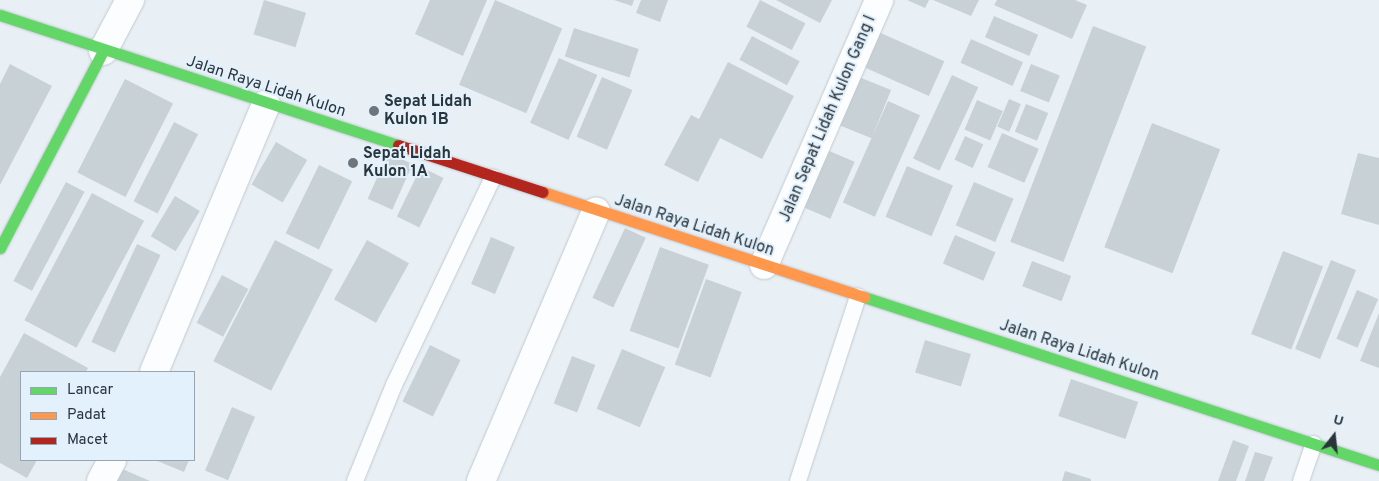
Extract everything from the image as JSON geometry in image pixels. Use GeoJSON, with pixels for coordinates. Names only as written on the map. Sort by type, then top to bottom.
{"type":"FeatureCollection","features":[{"type":"Feature","properties":{"kind":"main road","name":"Jalan Raya Lidah Kulon"},"geometry":{"type":"LineString","coordinates":[[0,15],[266,104],[1379,465]]}},
{"type":"Feature","properties":{"kind":"main road"},"geometry":{"type":"LineString","coordinates":[[0,248],[104,51]]}},
{"type":"Feature","properties":{"kind":"street"},"geometry":{"type":"LineString","coordinates":[[104,51],[130,0]]}},
{"type":"Feature","properties":{"kind":"street","name":"Jalan Sepat Lidah Kulon Gang I"},"geometry":{"type":"LineString","coordinates":[[764,265],[879,0]]}},
{"type":"Feature","properties":{"kind":"street"},"geometry":{"type":"LineString","coordinates":[[154,371],[266,104]]}},
{"type":"Feature","properties":{"kind":"street"},"geometry":{"type":"LineString","coordinates":[[481,481],[596,211]]}},
{"type":"Feature","properties":{"kind":"street"},"geometry":{"type":"LineString","coordinates":[[101,481],[111,461]]}},
{"type":"Feature","properties":{"kind":"lane"},"geometry":{"type":"LineString","coordinates":[[355,481],[394,385],[493,178]]}},
{"type":"Feature","properties":{"kind":"lane"},"geometry":{"type":"LineString","coordinates":[[798,481],[858,296]]}},
{"type":"Feature","properties":{"kind":"lane"},"geometry":{"type":"LineString","coordinates":[[1301,481],[1314,444]]}},
{"type":"Feature","properties":{"kind":"building"},"geometry":{"type":"Polygon","coordinates":[[[264,0],[306,13],[296,47],[253,34],[264,0]]]}},
{"type":"Feature","properties":{"kind":"building"},"geometry":{"type":"Polygon","coordinates":[[[430,0],[487,0],[463,56],[415,34],[430,0]]]}},
{"type":"Feature","properties":{"kind":"building"},"geometry":{"type":"Polygon","coordinates":[[[495,0],[562,29],[526,113],[459,85],[495,0]]]}},
{"type":"Feature","properties":{"kind":"building"},"geometry":{"type":"Polygon","coordinates":[[[614,0],[634,0],[632,6],[614,0]]]}},
{"type":"Feature","properties":{"kind":"building"},"geometry":{"type":"Polygon","coordinates":[[[641,0],[668,0],[660,22],[636,13],[641,0]]]}},
{"type":"Feature","properties":{"kind":"building"},"geometry":{"type":"Polygon","coordinates":[[[760,0],[805,23],[792,50],[746,27],[760,0]]]}},
{"type":"Feature","properties":{"kind":"building"},"geometry":{"type":"Polygon","coordinates":[[[776,0],[832,0],[820,23],[776,0]]]}},
{"type":"Feature","properties":{"kind":"building"},"geometry":{"type":"Polygon","coordinates":[[[907,0],[929,0],[925,8],[907,0]]]}},
{"type":"Feature","properties":{"kind":"building"},"geometry":{"type":"Polygon","coordinates":[[[933,0],[979,0],[971,16],[933,0]]]}},
{"type":"Feature","properties":{"kind":"building"},"geometry":{"type":"Polygon","coordinates":[[[997,0],[1075,0],[1087,5],[1072,39],[994,5],[997,0]]]}},
{"type":"Feature","properties":{"kind":"building"},"geometry":{"type":"Polygon","coordinates":[[[994,16],[1038,35],[1029,56],[985,37],[994,16]]]}},
{"type":"Feature","properties":{"kind":"building"},"geometry":{"type":"Polygon","coordinates":[[[1093,26],[1146,46],[1063,262],[1010,242],[1093,26]]]}},
{"type":"Feature","properties":{"kind":"building"},"geometry":{"type":"Polygon","coordinates":[[[574,28],[639,49],[629,78],[565,57],[574,28]]]}},
{"type":"Feature","properties":{"kind":"building"},"geometry":{"type":"Polygon","coordinates":[[[874,30],[944,61],[929,96],[859,65],[874,30]]]}},
{"type":"Feature","properties":{"kind":"building"},"geometry":{"type":"Polygon","coordinates":[[[752,36],[800,61],[787,85],[739,60],[752,36]]]}},
{"type":"Feature","properties":{"kind":"building"},"geometry":{"type":"Polygon","coordinates":[[[971,39],[1023,62],[1012,86],[960,63],[971,39]]]}},
{"type":"Feature","properties":{"kind":"building"},"geometry":{"type":"Polygon","coordinates":[[[559,58],[597,75],[568,140],[530,123],[559,58]]]}},
{"type":"Feature","properties":{"kind":"building"},"geometry":{"type":"Polygon","coordinates":[[[728,62],[794,96],[762,159],[720,138],[698,182],[664,165],[691,115],[699,119],[728,62]]]}},
{"type":"Feature","properties":{"kind":"building"},"geometry":{"type":"Polygon","coordinates":[[[10,64],[52,86],[0,185],[0,84],[10,64]]]}},
{"type":"Feature","properties":{"kind":"building"},"geometry":{"type":"Polygon","coordinates":[[[1031,64],[1060,76],[1049,103],[1020,91],[1031,64]]]}},
{"type":"Feature","properties":{"kind":"building"},"geometry":{"type":"Polygon","coordinates":[[[854,75],[891,90],[872,138],[835,123],[854,75]]]}},
{"type":"Feature","properties":{"kind":"building"},"geometry":{"type":"Polygon","coordinates":[[[952,75],[978,87],[939,171],[913,158],[952,75]]]}},
{"type":"Feature","properties":{"kind":"building"},"geometry":{"type":"Polygon","coordinates":[[[602,77],[632,90],[607,150],[577,137],[602,77]]]}},
{"type":"Feature","properties":{"kind":"building"},"geometry":{"type":"Polygon","coordinates":[[[125,79],[173,104],[125,197],[77,173],[125,79]]]}},
{"type":"Feature","properties":{"kind":"building"},"geometry":{"type":"Polygon","coordinates":[[[1009,99],[1021,104],[1009,132],[997,127],[1009,99]]]}},
{"type":"Feature","properties":{"kind":"building"},"geometry":{"type":"Polygon","coordinates":[[[977,100],[1003,111],[990,140],[964,129],[977,100]]]}},
{"type":"Feature","properties":{"kind":"building"},"geometry":{"type":"Polygon","coordinates":[[[888,101],[920,115],[875,217],[843,202],[888,101]]]}},
{"type":"Feature","properties":{"kind":"building"},"geometry":{"type":"Polygon","coordinates":[[[1026,104],[1048,113],[1037,141],[1015,132],[1026,104]]]}},
{"type":"Feature","properties":{"kind":"building"},"geometry":{"type":"Polygon","coordinates":[[[174,122],[198,134],[158,214],[134,201],[174,122]]]}},
{"type":"Feature","properties":{"kind":"building"},"geometry":{"type":"Polygon","coordinates":[[[1152,123],[1220,149],[1172,273],[1104,247],[1152,123]]]}},
{"type":"Feature","properties":{"kind":"building"},"geometry":{"type":"Polygon","coordinates":[[[1002,133],[1039,149],[1024,183],[988,167],[1002,133]]]}},
{"type":"Feature","properties":{"kind":"building"},"geometry":{"type":"Polygon","coordinates":[[[965,136],[983,144],[973,168],[954,160],[965,136]]]}},
{"type":"Feature","properties":{"kind":"building"},"geometry":{"type":"Polygon","coordinates":[[[276,142],[307,160],[283,202],[252,184],[276,142]]]}},
{"type":"Feature","properties":{"kind":"building"},"geometry":{"type":"Polygon","coordinates":[[[827,150],[855,162],[830,219],[803,207],[827,150]]]}},
{"type":"Feature","properties":{"kind":"building"},"geometry":{"type":"Polygon","coordinates":[[[388,153],[413,164],[392,210],[368,199],[388,153]]]}},
{"type":"Feature","properties":{"kind":"building"},"geometry":{"type":"Polygon","coordinates":[[[1358,153],[1379,158],[1379,225],[1341,214],[1358,153]]]}},
{"type":"Feature","properties":{"kind":"building"},"geometry":{"type":"Polygon","coordinates":[[[319,165],[352,181],[319,250],[286,233],[319,165]]]}},
{"type":"Feature","properties":{"kind":"building"},"geometry":{"type":"Polygon","coordinates":[[[907,166],[953,186],[932,236],[886,217],[907,166]]]}},
{"type":"Feature","properties":{"kind":"building"},"geometry":{"type":"Polygon","coordinates":[[[421,167],[443,178],[419,227],[397,216],[421,167]]]}},
{"type":"Feature","properties":{"kind":"building"},"geometry":{"type":"Polygon","coordinates":[[[66,182],[85,192],[32,291],[13,281],[66,182]]]}},
{"type":"Feature","properties":{"kind":"building"},"geometry":{"type":"Polygon","coordinates":[[[974,182],[1014,199],[995,242],[956,225],[974,182]]]}},
{"type":"Feature","properties":{"kind":"building"},"geometry":{"type":"Polygon","coordinates":[[[92,193],[144,221],[76,348],[24,320],[92,193]]]}},
{"type":"Feature","properties":{"kind":"building"},"geometry":{"type":"Polygon","coordinates":[[[175,196],[200,211],[176,251],[151,236],[175,196]]]}},
{"type":"Feature","properties":{"kind":"building"},"geometry":{"type":"Polygon","coordinates":[[[625,228],[646,238],[613,308],[592,298],[625,228]]]}},
{"type":"Feature","properties":{"kind":"building"},"geometry":{"type":"Polygon","coordinates":[[[955,235],[996,252],[983,281],[943,264],[955,235]]]}},
{"type":"Feature","properties":{"kind":"building"},"geometry":{"type":"Polygon","coordinates":[[[491,237],[515,247],[495,294],[471,284],[491,237]]]}},
{"type":"Feature","properties":{"kind":"building"},"geometry":{"type":"Polygon","coordinates":[[[275,240],[333,270],[271,391],[213,361],[275,240]]]}},
{"type":"Feature","properties":{"kind":"building"},"geometry":{"type":"Polygon","coordinates":[[[367,240],[409,263],[376,323],[334,299],[367,240]]]}},
{"type":"Feature","properties":{"kind":"building"},"geometry":{"type":"Polygon","coordinates":[[[137,244],[161,255],[115,353],[91,342],[137,244]]]}},
{"type":"Feature","properties":{"kind":"building"},"geometry":{"type":"Polygon","coordinates":[[[660,247],[709,265],[678,348],[630,331],[660,247]]]}},
{"type":"Feature","properties":{"kind":"building"},"geometry":{"type":"Polygon","coordinates":[[[1283,251],[1323,266],[1291,349],[1251,334],[1283,251]]]}},
{"type":"Feature","properties":{"kind":"building"},"geometry":{"type":"Polygon","coordinates":[[[1331,260],[1356,270],[1320,359],[1295,349],[1331,260]]]}},
{"type":"Feature","properties":{"kind":"building"},"geometry":{"type":"Polygon","coordinates":[[[1032,261],[1071,276],[1062,301],[1022,286],[1032,261]]]}},
{"type":"Feature","properties":{"kind":"building"},"geometry":{"type":"Polygon","coordinates":[[[222,275],[248,289],[223,337],[197,323],[222,275]]]}},
{"type":"Feature","properties":{"kind":"building"},"geometry":{"type":"Polygon","coordinates":[[[706,279],[742,292],[711,378],[675,365],[706,279]]]}},
{"type":"Feature","properties":{"kind":"building"},"geometry":{"type":"Polygon","coordinates":[[[1357,290],[1378,299],[1357,348],[1336,339],[1357,290]]]}},
{"type":"Feature","properties":{"kind":"building"},"geometry":{"type":"Polygon","coordinates":[[[1379,313],[1379,368],[1360,361],[1379,313]]]}},
{"type":"Feature","properties":{"kind":"building"},"geometry":{"type":"Polygon","coordinates":[[[24,333],[88,368],[86,371],[20,371],[20,461],[36,461],[27,478],[0,463],[0,377],[24,333]]]}},
{"type":"Feature","properties":{"kind":"building"},"geometry":{"type":"Polygon","coordinates":[[[925,340],[971,354],[961,387],[915,373],[925,340]]]}},
{"type":"Feature","properties":{"kind":"building"},"geometry":{"type":"Polygon","coordinates":[[[430,345],[461,360],[433,417],[402,402],[430,345]]]}},
{"type":"Feature","properties":{"kind":"building"},"geometry":{"type":"Polygon","coordinates":[[[622,349],[665,367],[640,427],[597,409],[622,349]]]}},
{"type":"Feature","properties":{"kind":"building"},"geometry":{"type":"Polygon","coordinates":[[[572,356],[595,365],[577,413],[554,404],[572,356]]]}},
{"type":"Feature","properties":{"kind":"building"},"geometry":{"type":"Polygon","coordinates":[[[1071,379],[1138,402],[1125,439],[1058,416],[1071,379]]]}},
{"type":"Feature","properties":{"kind":"building"},"geometry":{"type":"Polygon","coordinates":[[[232,407],[255,417],[228,480],[205,471],[232,407]]]}},
{"type":"Feature","properties":{"kind":"building"},"geometry":{"type":"Polygon","coordinates":[[[1233,440],[1249,446],[1236,481],[1218,481],[1233,440]]]}},
{"type":"Feature","properties":{"kind":"building"},"geometry":{"type":"Polygon","coordinates":[[[1255,452],[1273,457],[1264,481],[1245,481],[1255,452]]]}},
{"type":"Feature","properties":{"kind":"building"},"geometry":{"type":"Polygon","coordinates":[[[157,461],[189,461],[184,472],[157,461]]]}},
{"type":"Feature","properties":{"kind":"building"},"geometry":{"type":"Polygon","coordinates":[[[120,468],[150,481],[114,481],[120,468]]]}},
{"type":"Feature","properties":{"kind":"building"},"geometry":{"type":"Polygon","coordinates":[[[1065,471],[1091,479],[1091,481],[1062,481],[1065,471]]]}},
{"type":"Feature","properties":{"kind":"traffic: fast"},"geometry":{"type":"LineString","coordinates":[[0,15],[398,145]]}},
{"type":"Feature","properties":{"kind":"traffic: fast"},"geometry":{"type":"LineString","coordinates":[[0,248],[103,51]]}},
{"type":"Feature","properties":{"kind":"traffic: fast"},"geometry":{"type":"LineString","coordinates":[[864,297],[1379,465]]}},
{"type":"Feature","properties":{"kind":"traffic: slow"},"geometry":{"type":"LineString","coordinates":[[543,192],[864,297]]}},
{"type":"Feature","properties":{"kind":"traffic: jam"},"geometry":{"type":"LineString","coordinates":[[398,145],[543,192]]}},
{"type":"Feature","properties":{"kind":"place","name":"Sepat Lidah Kulon 1B"},"geometry":{"type":"Point","coordinates":[374,111]}},
{"type":"Feature","properties":{"kind":"place","name":"Sepat Lidah Kulon 1A"},"geometry":{"type":"Point","coordinates":[353,163]}}]}
